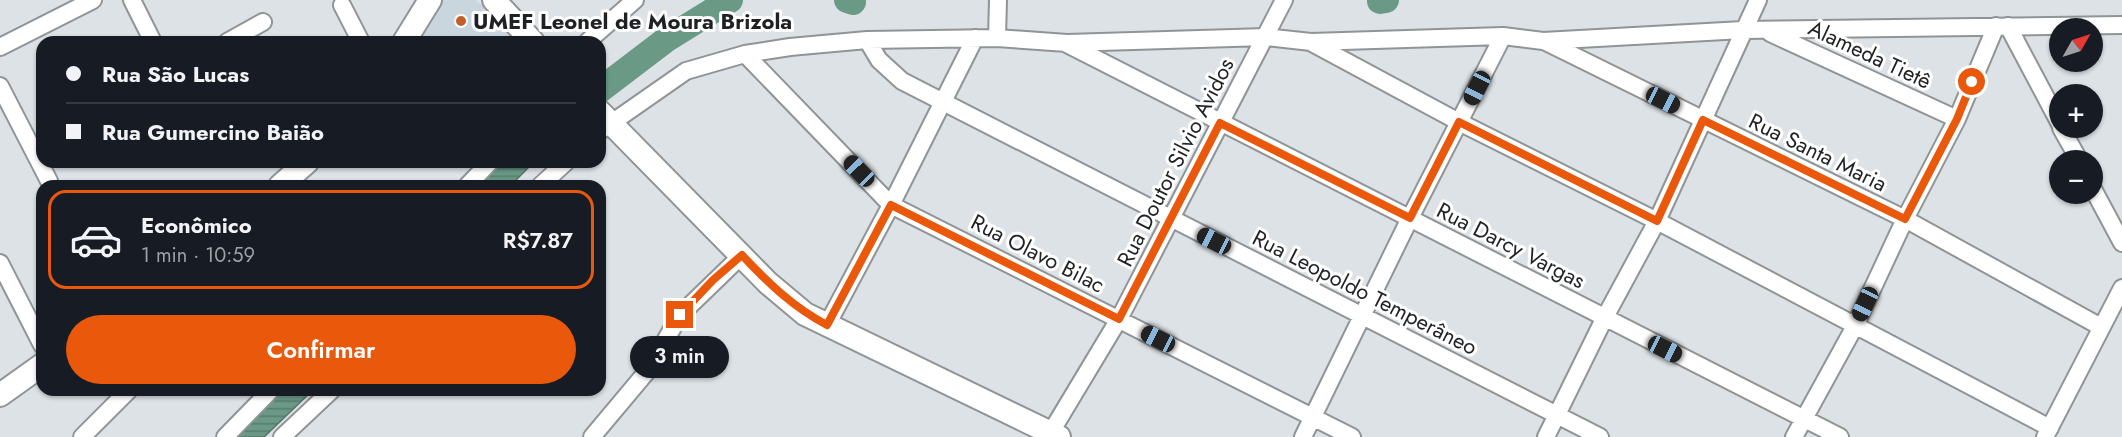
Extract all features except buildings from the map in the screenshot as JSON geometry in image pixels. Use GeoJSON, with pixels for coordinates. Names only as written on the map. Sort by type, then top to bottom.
{"type":"FeatureCollection","features":[{"type":"Feature","properties":{"kind":"street"},"geometry":{"type":"LineString","coordinates":[[0,47],[93,0]]}},
{"type":"Feature","properties":{"kind":"street"},"geometry":{"type":"LineString","coordinates":[[132,0],[150,36]]}},
{"type":"Feature","properties":{"kind":"street"},"geometry":{"type":"LineString","coordinates":[[408,36],[430,0]]}},
{"type":"Feature","properties":{"kind":"street"},"geometry":{"type":"LineString","coordinates":[[494,0],[527,36]]}},
{"type":"Feature","properties":{"kind":"street"},"geometry":{"type":"LineString","coordinates":[[594,36],[635,0]]}},
{"type":"Feature","properties":{"kind":"street"},"geometry":{"type":"LineString","coordinates":[[998,0],[998,38]]}},
{"type":"Feature","properties":{"kind":"street","name":"Rua Doutor Silvio Avidos"},"geometry":{"type":"LineString","coordinates":[[1052,436],[1119,319],[1284,0]]}},
{"type":"Feature","properties":{"kind":"street"},"geometry":{"type":"LineString","coordinates":[[342,5],[358,36]]}},
{"type":"Feature","properties":{"kind":"street"},"geometry":{"type":"LineString","coordinates":[[1546,437],[1604,319],[1657,221],[1755,5]]}},
{"type":"Feature","properties":{"kind":"street"},"geometry":{"type":"LineString","coordinates":[[238,36],[263,22]]}},
{"type":"Feature","properties":{"kind":"street"},"geometry":{"type":"LineString","coordinates":[[606,119],[686,71],[745,54],[790,47],[867,40],[998,38],[1066,43],[1266,37],[1311,42],[1503,36],[1543,41],[1743,30],[2122,25]]}},
{"type":"Feature","properties":{"kind":"street"},"geometry":{"type":"LineString","coordinates":[[1794,437],[1855,326],[1905,219],[2002,26]]}},
{"type":"Feature","properties":{"kind":"street"},"geometry":{"type":"LineString","coordinates":[[2002,26],[2049,107]]}},
{"type":"Feature","properties":{"kind":"street","name":"Alameda Tietê"},"geometry":{"type":"LineString","coordinates":[[1765,30],[1957,119]]}},
{"type":"Feature","properties":{"kind":"street"},"geometry":{"type":"LineString","coordinates":[[1303,437],[1410,218],[1503,36]]}},
{"type":"Feature","properties":{"kind":"street"},"geometry":{"type":"LineString","coordinates":[[827,325],[891,205],[975,38]]}},
{"type":"Feature","properties":{"kind":"street","name":"Rua Leopoldo Temperâneo"},"geometry":{"type":"LineString","coordinates":[[867,40],[890,73],[942,102],[1600,437]]}},
{"type":"Feature","properties":{"kind":"street","name":"Rua Santa Maria"},"geometry":{"type":"LineString","coordinates":[[1543,41],[1905,219],[2101,327]]}},
{"type":"Feature","properties":{"kind":"street"},"geometry":{"type":"LineString","coordinates":[[1311,42],[1459,122],[1657,221],[1855,326],[2047,433],[2122,288]]}},
{"type":"Feature","properties":{"kind":"street","name":"Rua Darcy Vargas"},"geometry":{"type":"LineString","coordinates":[[1066,43],[1604,319],[1840,437]]}},
{"type":"Feature","properties":{"kind":"street","name":"Rua Olavo Bilac"},"geometry":{"type":"LineString","coordinates":[[745,54],[891,205],[1352,437]]}},
{"type":"Feature","properties":{"kind":"street"},"geometry":{"type":"LineString","coordinates":[[0,86],[36,156]]}},
{"type":"Feature","properties":{"kind":"street"},"geometry":{"type":"LineString","coordinates":[[606,124],[787,300],[805,314],[1052,436]]}},
{"type":"Feature","properties":{"kind":"street"},"geometry":{"type":"LineString","coordinates":[[287,180],[300,168]]}},
{"type":"Feature","properties":{"kind":"street"},"geometry":{"type":"LineString","coordinates":[[472,180],[484,168]]}},
{"type":"Feature","properties":{"kind":"street"},"geometry":{"type":"LineString","coordinates":[[546,180],[560,168]]}},
{"type":"Feature","properties":{"kind":"street"},"geometry":{"type":"LineString","coordinates":[[2101,204],[2122,243]]}},
{"type":"Feature","properties":{"kind":"street"},"geometry":{"type":"LineString","coordinates":[[592,437],[649,369],[680,315],[713,280],[742,255]]}},
{"type":"Feature","properties":{"kind":"street"},"geometry":{"type":"LineString","coordinates":[[0,263],[36,333]]}},
{"type":"Feature","properties":{"kind":"street"},"geometry":{"type":"LineString","coordinates":[[0,395],[36,369]]}},
{"type":"Feature","properties":{"kind":"street"},"geometry":{"type":"LineString","coordinates":[[82,437],[123,396]]}},
{"type":"Feature","properties":{"kind":"street"},"geometry":{"type":"LineString","coordinates":[[225,437],[265,396]]}},
{"type":"Feature","properties":{"kind":"street"},"geometry":{"type":"LineString","coordinates":[[282,437],[326,396]]}},
{"type":"Feature","properties":{"kind":"shaded area","name":"UMEF Leonel de Moura Brizola"},"geometry":{"type":"Polygon","coordinates":[[[438,0],[476,0],[515,36],[413,36],[438,0]]]}},
{"type":"Feature","properties":{"kind":"shaded area"},"geometry":{"type":"Polygon","coordinates":[[[492,168],[528,168],[516,180],[479,180],[492,168]]]}},
{"type":"Feature","properties":{"kind":"shaded area"},"geometry":{"type":"Polygon","coordinates":[[[274,396],[307,396],[264,437],[235,437],[274,396]]]}},
{"type":"Feature","properties":{"kind":"waterway"},"geometry":{"type":"LineString","coordinates":[[606,85],[667,39],[730,0]]}},
{"type":"Feature","properties":{"kind":"waterway"},"geometry":{"type":"LineString","coordinates":[[847,0],[853,2]]}},
{"type":"Feature","properties":{"kind":"waterway"},"geometry":{"type":"LineString","coordinates":[[1380,1],[1386,0]]}},
{"type":"Feature","properties":{"kind":"place","name":"UMEF Leonel de Moura Brizola"},"geometry":{"type":"Point","coordinates":[461,21]}},
{"type":"Feature","properties":{"kind":"route"},"geometry":{"type":"LineString","coordinates":[[680,315],[713,280],[742,255],[787,300],[805,314],[827,325],[891,205],[1119,319],[1220,123],[1410,218],[1459,122],[1657,221],[1703,120],[1905,219],[1957,119],[1972,82]]}}]}
